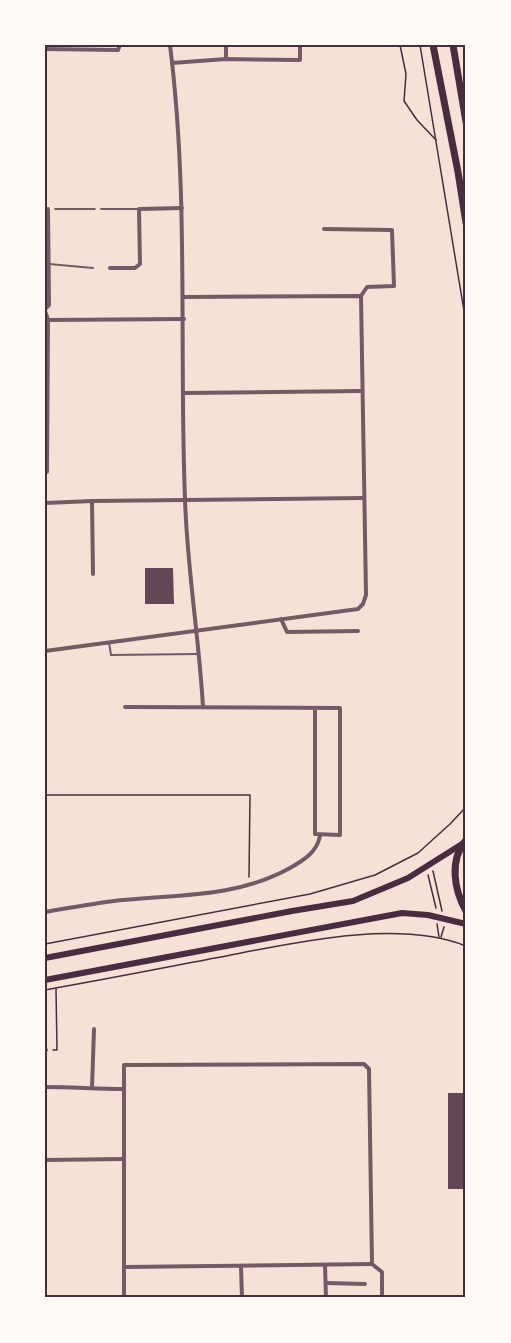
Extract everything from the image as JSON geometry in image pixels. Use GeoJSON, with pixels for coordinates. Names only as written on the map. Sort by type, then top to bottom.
{"type":"FeatureCollection","features":[{"type":"Feature","properties":{"kind":"highway"},"geometry":{"type":"LineString","coordinates":[[433,45],[466,223]]}},
{"type":"Feature","properties":{"kind":"highway"},"geometry":{"type":"LineString","coordinates":[[453,45],[466,122]]}},
{"type":"Feature","properties":{"kind":"highway"},"geometry":{"type":"LineString","coordinates":[[464,842],[457,863],[455,883],[466,911]]}},
{"type":"Feature","properties":{"kind":"main road"},"geometry":{"type":"LineString","coordinates":[[45,958],[353,901],[408,878],[464,842]]}},
{"type":"Feature","properties":{"kind":"main road"},"geometry":{"type":"LineString","coordinates":[[45,980],[402,913],[440,917],[466,924]]}},
{"type":"Feature","properties":{"kind":"street"},"geometry":{"type":"LineString","coordinates":[[45,45],[45,50],[118,50],[120,45]]}},
{"type":"Feature","properties":{"kind":"street"},"geometry":{"type":"LineString","coordinates":[[170,45],[182,208],[185,500],[203,706]]}},
{"type":"Feature","properties":{"kind":"street"},"geometry":{"type":"LineString","coordinates":[[226,45],[226,59]]}},
{"type":"Feature","properties":{"kind":"street"},"geometry":{"type":"LineString","coordinates":[[172,63],[226,59],[300,60],[300,45]]}},
{"type":"Feature","properties":{"kind":"street"},"geometry":{"type":"LineString","coordinates":[[110,268],[135,268],[140,264],[139,209],[182,208]]}},
{"type":"Feature","properties":{"kind":"street"},"geometry":{"type":"LineString","coordinates":[[47,472],[48,320],[45,310],[49,305],[48,209]]}},
{"type":"Feature","properties":{"kind":"street"},"geometry":{"type":"LineString","coordinates":[[45,651],[358,609],[363,604],[366,595],[361,296],[367,287],[394,286],[392,230],[324,229]]}},
{"type":"Feature","properties":{"kind":"street"},"geometry":{"type":"LineString","coordinates":[[183,297],[361,296]]}},
{"type":"Feature","properties":{"kind":"street"},"geometry":{"type":"LineString","coordinates":[[48,320],[184,319]]}},
{"type":"Feature","properties":{"kind":"street"},"geometry":{"type":"LineString","coordinates":[[184,393],[362,391]]}},
{"type":"Feature","properties":{"kind":"street"},"geometry":{"type":"LineString","coordinates":[[45,503],[364,498]]}},
{"type":"Feature","properties":{"kind":"street"},"geometry":{"type":"LineString","coordinates":[[92,501],[93,574]]}},
{"type":"Feature","properties":{"kind":"street"},"geometry":{"type":"LineString","coordinates":[[281,619],[287,632],[358,631]]}},
{"type":"Feature","properties":{"kind":"street"},"geometry":{"type":"LineString","coordinates":[[124,707],[340,708],[340,835],[315,834],[315,708]]}},
{"type":"Feature","properties":{"kind":"street"},"geometry":{"type":"LineString","coordinates":[[45,912],[115,901],[192,896],[242,887],[272,878],[296,865],[316,848],[320,836]]}},
{"type":"Feature","properties":{"kind":"street"},"geometry":{"type":"LineString","coordinates":[[92,1088],[94,1029]]}},
{"type":"Feature","properties":{"kind":"street"},"geometry":{"type":"LineString","coordinates":[[124,1298],[124,1065],[364,1064],[369,1069],[372,1264]]}},
{"type":"Feature","properties":{"kind":"street"},"geometry":{"type":"LineString","coordinates":[[45,1087],[124,1089]]}},
{"type":"Feature","properties":{"kind":"street"},"geometry":{"type":"LineString","coordinates":[[45,1160],[124,1159]]}},
{"type":"Feature","properties":{"kind":"street"},"geometry":{"type":"LineString","coordinates":[[124,1267],[372,1264],[382,1272],[382,1298]]}},
{"type":"Feature","properties":{"kind":"street"},"geometry":{"type":"LineString","coordinates":[[325,1265],[326,1298]]}},
{"type":"Feature","properties":{"kind":"street"},"geometry":{"type":"LineString","coordinates":[[242,1266],[242,1298]]}},
{"type":"Feature","properties":{"kind":"street"},"geometry":{"type":"LineString","coordinates":[[326,1283],[364,1284]]}},
{"type":"Feature","properties":{"kind":"lane"},"geometry":{"type":"LineString","coordinates":[[101,209],[139,209]]}},
{"type":"Feature","properties":{"kind":"lane"},"geometry":{"type":"LineString","coordinates":[[49,264],[93,268]]}},
{"type":"Feature","properties":{"kind":"lane"},"geometry":{"type":"LineString","coordinates":[[109,642],[111,655],[200,654]]}},
{"type":"Feature","properties":{"kind":"path"},"geometry":{"type":"LineString","coordinates":[[400,45],[406,74],[404,101],[417,120],[437,140]]}},
{"type":"Feature","properties":{"kind":"path"},"geometry":{"type":"LineString","coordinates":[[420,45],[466,323]]}},
{"type":"Feature","properties":{"kind":"path"},"geometry":{"type":"LineString","coordinates":[[48,209],[101,209]]}},
{"type":"Feature","properties":{"kind":"path"},"geometry":{"type":"LineString","coordinates":[[45,795],[250,795],[250,876],[242,887]]}},
{"type":"Feature","properties":{"kind":"path"},"geometry":{"type":"LineString","coordinates":[[45,944],[310,894],[375,875],[424,849],[466,807]]}},
{"type":"Feature","properties":{"kind":"path"},"geometry":{"type":"LineString","coordinates":[[428,866],[440,894],[440,917],[437,932],[440,938]]}},
{"type":"Feature","properties":{"kind":"path"},"geometry":{"type":"LineString","coordinates":[[428,866],[443,933],[440,938]]}},
{"type":"Feature","properties":{"kind":"path"},"geometry":{"type":"LineString","coordinates":[[45,990],[300,942],[389,933],[440,938],[466,946]]}},
{"type":"Feature","properties":{"kind":"path"},"geometry":{"type":"LineString","coordinates":[[46,1050],[57,1050],[56,988]]}},
{"type":"Feature","properties":{"kind":"building"},"geometry":{"type":"Polygon","coordinates":[[[145,568],[173,568],[174,604],[145,604],[145,568]]]}},
{"type":"Feature","properties":{"kind":"building"},"geometry":{"type":"Polygon","coordinates":[[[448,1093],[466,1093],[466,1189],[448,1189],[448,1093]]]}}]}
